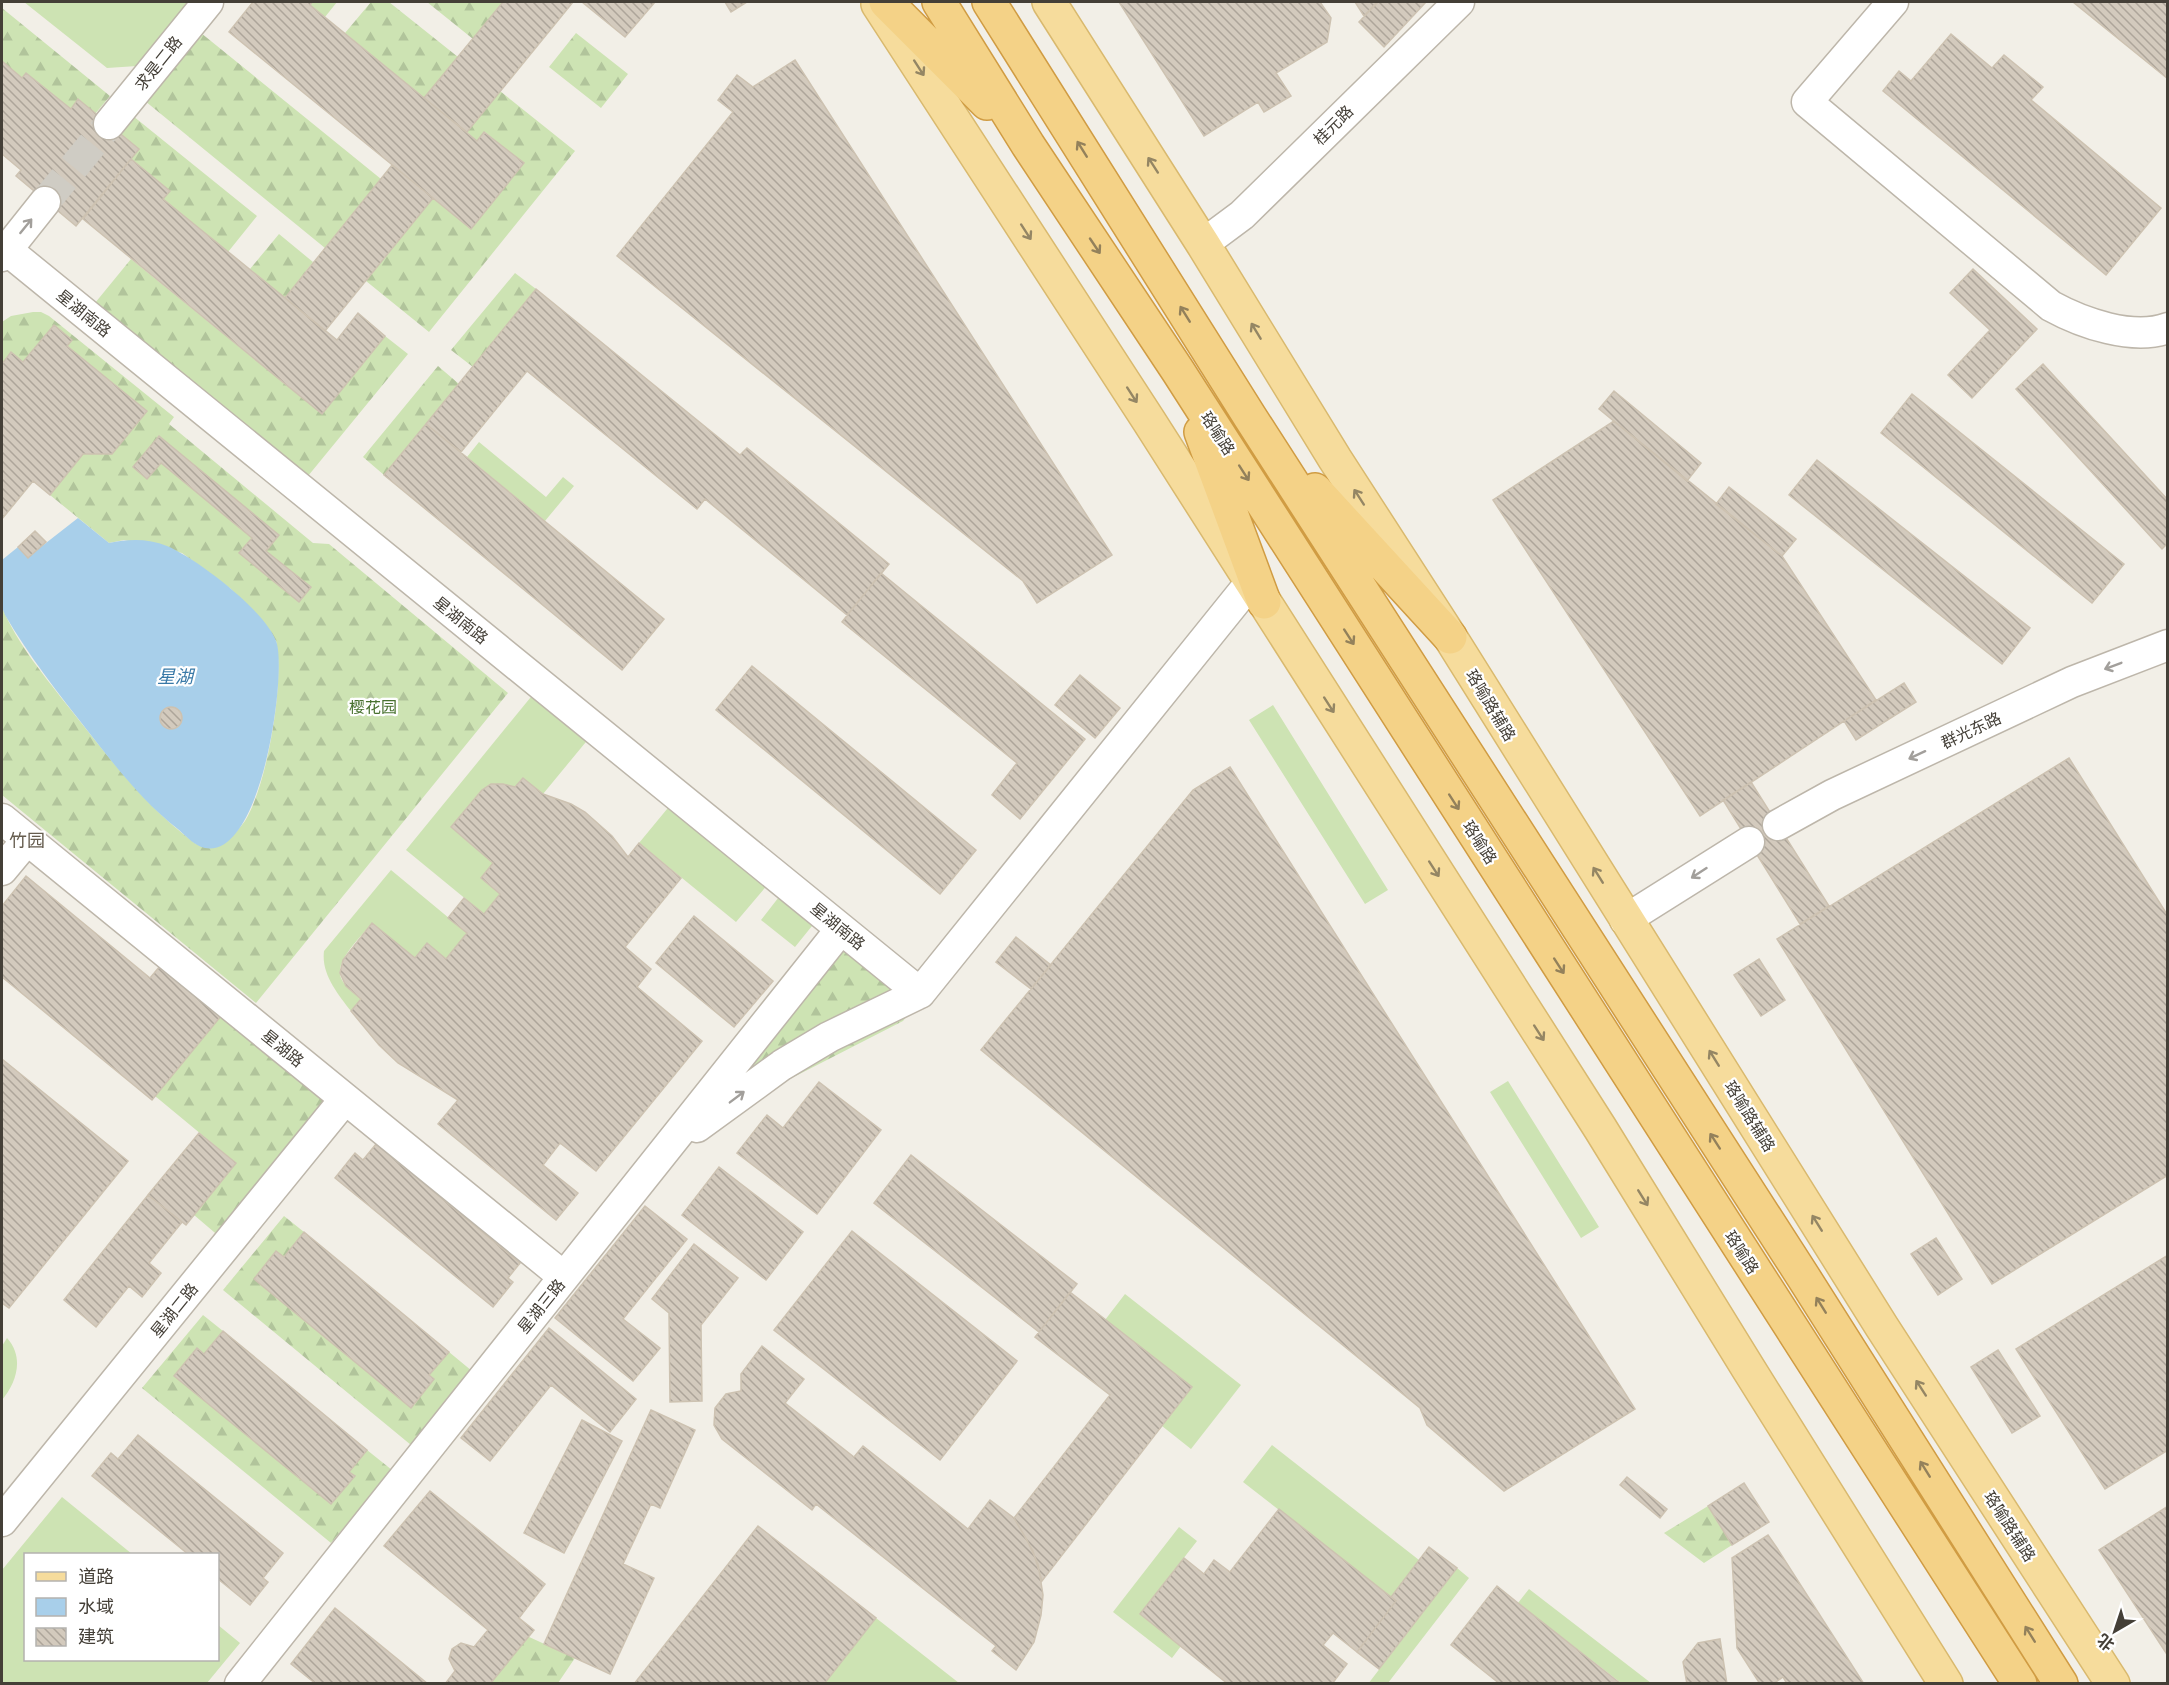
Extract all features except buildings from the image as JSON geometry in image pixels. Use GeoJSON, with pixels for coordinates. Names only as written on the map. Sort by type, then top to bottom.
{"type":"FeatureCollection","features":[{"type":"Feature","properties":{"kind":"highway"},"geometry":{"type":"LineString","coordinates":[[886,2],[1028,145]]}},
{"type":"Feature","properties":{"kind":"highway","name":"珞喻路"},"geometry":{"type":"LineString","coordinates":[[939,2],[1028,145],[1178,371],[2020,1683]]}},
{"type":"Feature","properties":{"kind":"highway"},"geometry":{"type":"LineString","coordinates":[[992,4],[1250,417],[1804,1278],[2061,1683]]}},
{"type":"Feature","properties":{"kind":"highway"},"geometry":{"type":"LineString","coordinates":[[1178,371],[1257,592]]}},
{"type":"Feature","properties":{"kind":"highway"},"geometry":{"type":"LineString","coordinates":[[1250,417],[1450,638]]}},
{"type":"Feature","properties":{"kind":"main road"},"geometry":{"type":"LineString","coordinates":[[876,2],[1600,1128],[1754,1379],[1946,1683]]}},
{"type":"Feature","properties":{"kind":"main road","name":"珞喻路辅路"},"geometry":{"type":"LineString","coordinates":[[1049,2],[1882,1327],[2113,1683]]}},
{"type":"Feature","properties":{"kind":"street","name":"求是二路"},"geometry":{"type":"LineString","coordinates":[[109,124],[208,2]]}},
{"type":"Feature","properties":{"kind":"street","name":"桂元路"},"geometry":{"type":"LineString","coordinates":[[1203,244],[1242,215],[1459,2]]}},
{"type":"Feature","properties":{"kind":"street"},"geometry":{"type":"LineString","coordinates":[[1893,2],[1807,102],[2051,306],[2079,320],[2132,332],[2145,333],[2168,328]]}},
{"type":"Feature","properties":{"kind":"street"},"geometry":{"type":"LineString","coordinates":[[3,251],[45,202]]}},
{"type":"Feature","properties":{"kind":"street","name":"星湖南路"},"geometry":{"type":"LineString","coordinates":[[3,251],[920,993]]}},
{"type":"Feature","properties":{"kind":"street"},"geometry":{"type":"LineString","coordinates":[[658,1159],[782,1065],[829,1037],[920,993],[1257,592]]}},
{"type":"Feature","properties":{"kind":"street","name":"群光东路"},"geometry":{"type":"LineString","coordinates":[[1778,825],[1832,795],[2072,682],[2168,645]]}},
{"type":"Feature","properties":{"kind":"street","name":"星湖路"},"geometry":{"type":"LineString","coordinates":[[2,819],[564,1277]]}},
{"type":"Feature","properties":{"kind":"street"},"geometry":{"type":"LineString","coordinates":[[2,870],[27,840]]}},
{"type":"Feature","properties":{"kind":"street"},"geometry":{"type":"LineString","coordinates":[[1625,920],[1749,842]]}},
{"type":"Feature","properties":{"kind":"street","name":"星湖三路"},"geometry":{"type":"LineString","coordinates":[[240,1683],[842,929]]}},
{"type":"Feature","properties":{"kind":"street","name":"星湖二路"},"geometry":{"type":"LineString","coordinates":[[2,1521],[345,1099]]}},
{"type":"Feature","properties":{"kind":"green space"},"geometry":{"type":"Polygon","coordinates":[[[24,2],[190,2],[137,66],[107,68],[24,2]]]}},
{"type":"Feature","properties":{"kind":"green space"},"geometry":{"type":"Polygon","coordinates":[[[312,2],[337,2],[325,17],[310,5],[312,2]]]}},
{"type":"Feature","properties":{"kind":"green space"},"geometry":{"type":"Polygon","coordinates":[[[371,2],[389,2],[458,57],[424,98],[345,33],[371,2]]]}},
{"type":"Feature","properties":{"kind":"green space"},"geometry":{"type":"Polygon","coordinates":[[[427,2],[503,2],[473,39],[427,2]]]}},
{"type":"Feature","properties":{"kind":"green space"},"geometry":{"type":"Polygon","coordinates":[[[2,8],[110,96],[95,114],[79,100],[71,109],[26,73],[22,78],[2,61],[2,8]]]}},
{"type":"Feature","properties":{"kind":"green space"},"geometry":{"type":"Polygon","coordinates":[[[201,33],[381,179],[325,248],[145,101],[201,33]]]}},
{"type":"Feature","properties":{"kind":"green space"},"geometry":{"type":"Polygon","coordinates":[[[576,33],[628,74],[601,108],[549,67],[576,33]]]}},
{"type":"Feature","properties":{"kind":"green space"},"geometry":{"type":"Polygon","coordinates":[[[500,91],[575,151],[429,332],[366,281],[433,198],[471,229],[523,163],[485,132],[477,141],[467,132],[500,91]]]}},
{"type":"Feature","properties":{"kind":"green space"},"geometry":{"type":"Polygon","coordinates":[[[133,116],[257,216],[228,252],[163,199],[170,191],[131,159],[139,149],[119,133],[133,116]]]}},
{"type":"Feature","properties":{"kind":"green space"},"geometry":{"type":"Polygon","coordinates":[[[279,234],[313,262],[285,298],[250,269],[279,234]]]}},
{"type":"Feature","properties":{"kind":"green space"},"geometry":{"type":"Polygon","coordinates":[[[131,259],[322,414],[385,336],[408,354],[308,476],[95,303],[131,259]]]}},
{"type":"Feature","properties":{"kind":"green space"},"geometry":{"type":"Polygon","coordinates":[[[515,273],[536,289],[473,367],[451,350],[515,273]]]}},
{"type":"Feature","properties":{"kind":"green space","name":"樱花园"},"geometry":{"type":"Polygon","coordinates":[[[41,312],[49,316],[174,417],[169,424],[313,543],[329,544],[508,693],[256,1003],[2,795],[2,607],[8,621],[33,660],[129,782],[161,815],[196,844],[227,841],[245,821],[253,805],[267,759],[278,681],[276,641],[231,589],[182,553],[124,540],[109,543],[50,495],[83,454],[112,454],[147,411],[67,346],[23,362],[11,352],[2,364],[2,322],[11,316],[41,312]]]}},
{"type":"Feature","properties":{"kind":"green space"},"geometry":{"type":"Polygon","coordinates":[[[438,366],[459,384],[384,475],[363,457],[438,366]]]}},
{"type":"Feature","properties":{"kind":"green space"},"geometry":{"type":"Polygon","coordinates":[[[479,442],[546,497],[563,477],[574,486],[545,521],[467,457],[479,442]]]}},
{"type":"Feature","properties":{"kind":"green space"},"geometry":{"type":"Polygon","coordinates":[[[535,692],[590,737],[543,794],[523,778],[515,787],[491,784],[482,790],[451,827],[493,863],[481,878],[500,894],[484,914],[406,850],[535,692]]]}},
{"type":"Feature","properties":{"kind":"green space"},"geometry":{"type":"Polygon","coordinates":[[[1273,705],[1388,890],[1365,904],[1249,720],[1273,705]]]}},
{"type":"Feature","properties":{"kind":"green space"},"geometry":{"type":"Polygon","coordinates":[[[672,803],[769,883],[736,922],[639,843],[672,803]]]}},
{"type":"Feature","properties":{"kind":"green space"},"geometry":{"type":"Polygon","coordinates":[[[391,870],[467,933],[446,959],[427,943],[415,958],[372,923],[350,949],[341,964],[341,978],[361,999],[351,1011],[328,976],[324,951],[391,870]]]}},
{"type":"Feature","properties":{"kind":"green space"},"geometry":{"type":"Polygon","coordinates":[[[782,893],[816,921],[795,947],[761,920],[782,893]]]}},
{"type":"Feature","properties":{"kind":"green space"},"geometry":{"type":"Polygon","coordinates":[[[843,948],[915,1006],[903,1021],[749,1100],[731,1085],[843,948]]]}},
{"type":"Feature","properties":{"kind":"green space"},"geometry":{"type":"Polygon","coordinates":[[[221,1016],[330,1106],[221,1238],[194,1215],[236,1163],[155,1096],[221,1016]]]}},
{"type":"Feature","properties":{"kind":"green space"},"geometry":{"type":"Polygon","coordinates":[[[1508,1081],[1599,1227],[1581,1238],[1490,1092],[1508,1081]]]}},
{"type":"Feature","properties":{"kind":"green space"},"geometry":{"type":"Polygon","coordinates":[[[284,1216],[304,1232],[284,1257],[276,1251],[254,1279],[412,1407],[434,1379],[429,1375],[449,1352],[472,1371],[411,1445],[223,1290],[284,1216]]]}},
{"type":"Feature","properties":{"kind":"green space"},"geometry":{"type":"Polygon","coordinates":[[[1125,1294],[1241,1385],[1191,1449],[1162,1426],[1192,1387],[1105,1320],[1125,1294]]]}},
{"type":"Feature","properties":{"kind":"green space"},"geometry":{"type":"Polygon","coordinates":[[[203,1315],[223,1331],[204,1354],[197,1348],[175,1376],[331,1504],[354,1477],[349,1472],[367,1450],[392,1470],[331,1543],[142,1388],[203,1315]]]}},
{"type":"Feature","properties":{"kind":"green space"},"geometry":{"type":"Polygon","coordinates":[[[7,1338],[13,1346],[17,1362],[11,1386],[2,1400],[2,1346],[7,1338]]]}},
{"type":"Feature","properties":{"kind":"green space"},"geometry":{"type":"Polygon","coordinates":[[[1272,1445],[1419,1560],[1391,1597],[1243,1482],[1272,1445]]]}},
{"type":"Feature","properties":{"kind":"green space"},"geometry":{"type":"Polygon","coordinates":[[[62,1497],[131,1553],[24,1553],[24,1661],[219,1661],[219,1626],[240,1643],[207,1683],[2,1683],[2,1570],[62,1497]]]}},
{"type":"Feature","properties":{"kind":"green space"},"geometry":{"type":"Polygon","coordinates":[[[1708,1506],[1732,1545],[1704,1563],[1664,1533],[1708,1506]]]}},
{"type":"Feature","properties":{"kind":"green space"},"geometry":{"type":"Polygon","coordinates":[[[1179,1527],[1197,1541],[1140,1614],[1181,1646],[1172,1658],[1113,1612],[1179,1527]]]}},
{"type":"Feature","properties":{"kind":"green space"},"geometry":{"type":"Polygon","coordinates":[[[1457,1568],[1469,1578],[1388,1683],[1368,1684],[1457,1568]]]}},
{"type":"Feature","properties":{"kind":"green space"},"geometry":{"type":"Polygon","coordinates":[[[1529,1589],[1651,1683],[1621,1683],[1518,1603],[1529,1589]]]}},
{"type":"Feature","properties":{"kind":"green space"},"geometry":{"type":"Polygon","coordinates":[[[876,1618],[959,1683],[824,1684],[876,1618]]]}},
{"type":"Feature","properties":{"kind":"green space"},"geometry":{"type":"Polygon","coordinates":[[[527,1636],[575,1658],[558,1683],[490,1684],[527,1636]]]}},
{"type":"Feature","properties":{"kind":"water","name":"星湖"},"geometry":{"type":"Polygon","coordinates":[[[78,518],[109,543],[145,540],[180,552],[230,588],[261,617],[277,644],[279,664],[277,693],[265,764],[255,798],[241,826],[225,844],[205,848],[191,841],[141,796],[55,688],[5,615],[2,607],[2,560],[18,547],[28,557],[78,518]]]}},
{"type":"Feature","properties":{"kind":"tunnel"},"geometry":{"type":"LineString","coordinates":[[45,202],[109,124]]}},
{"type":"Feature","properties":{"kind":"district","name":"竹园"},"geometry":{"type":"Point","coordinates":[27,841]}}]}
